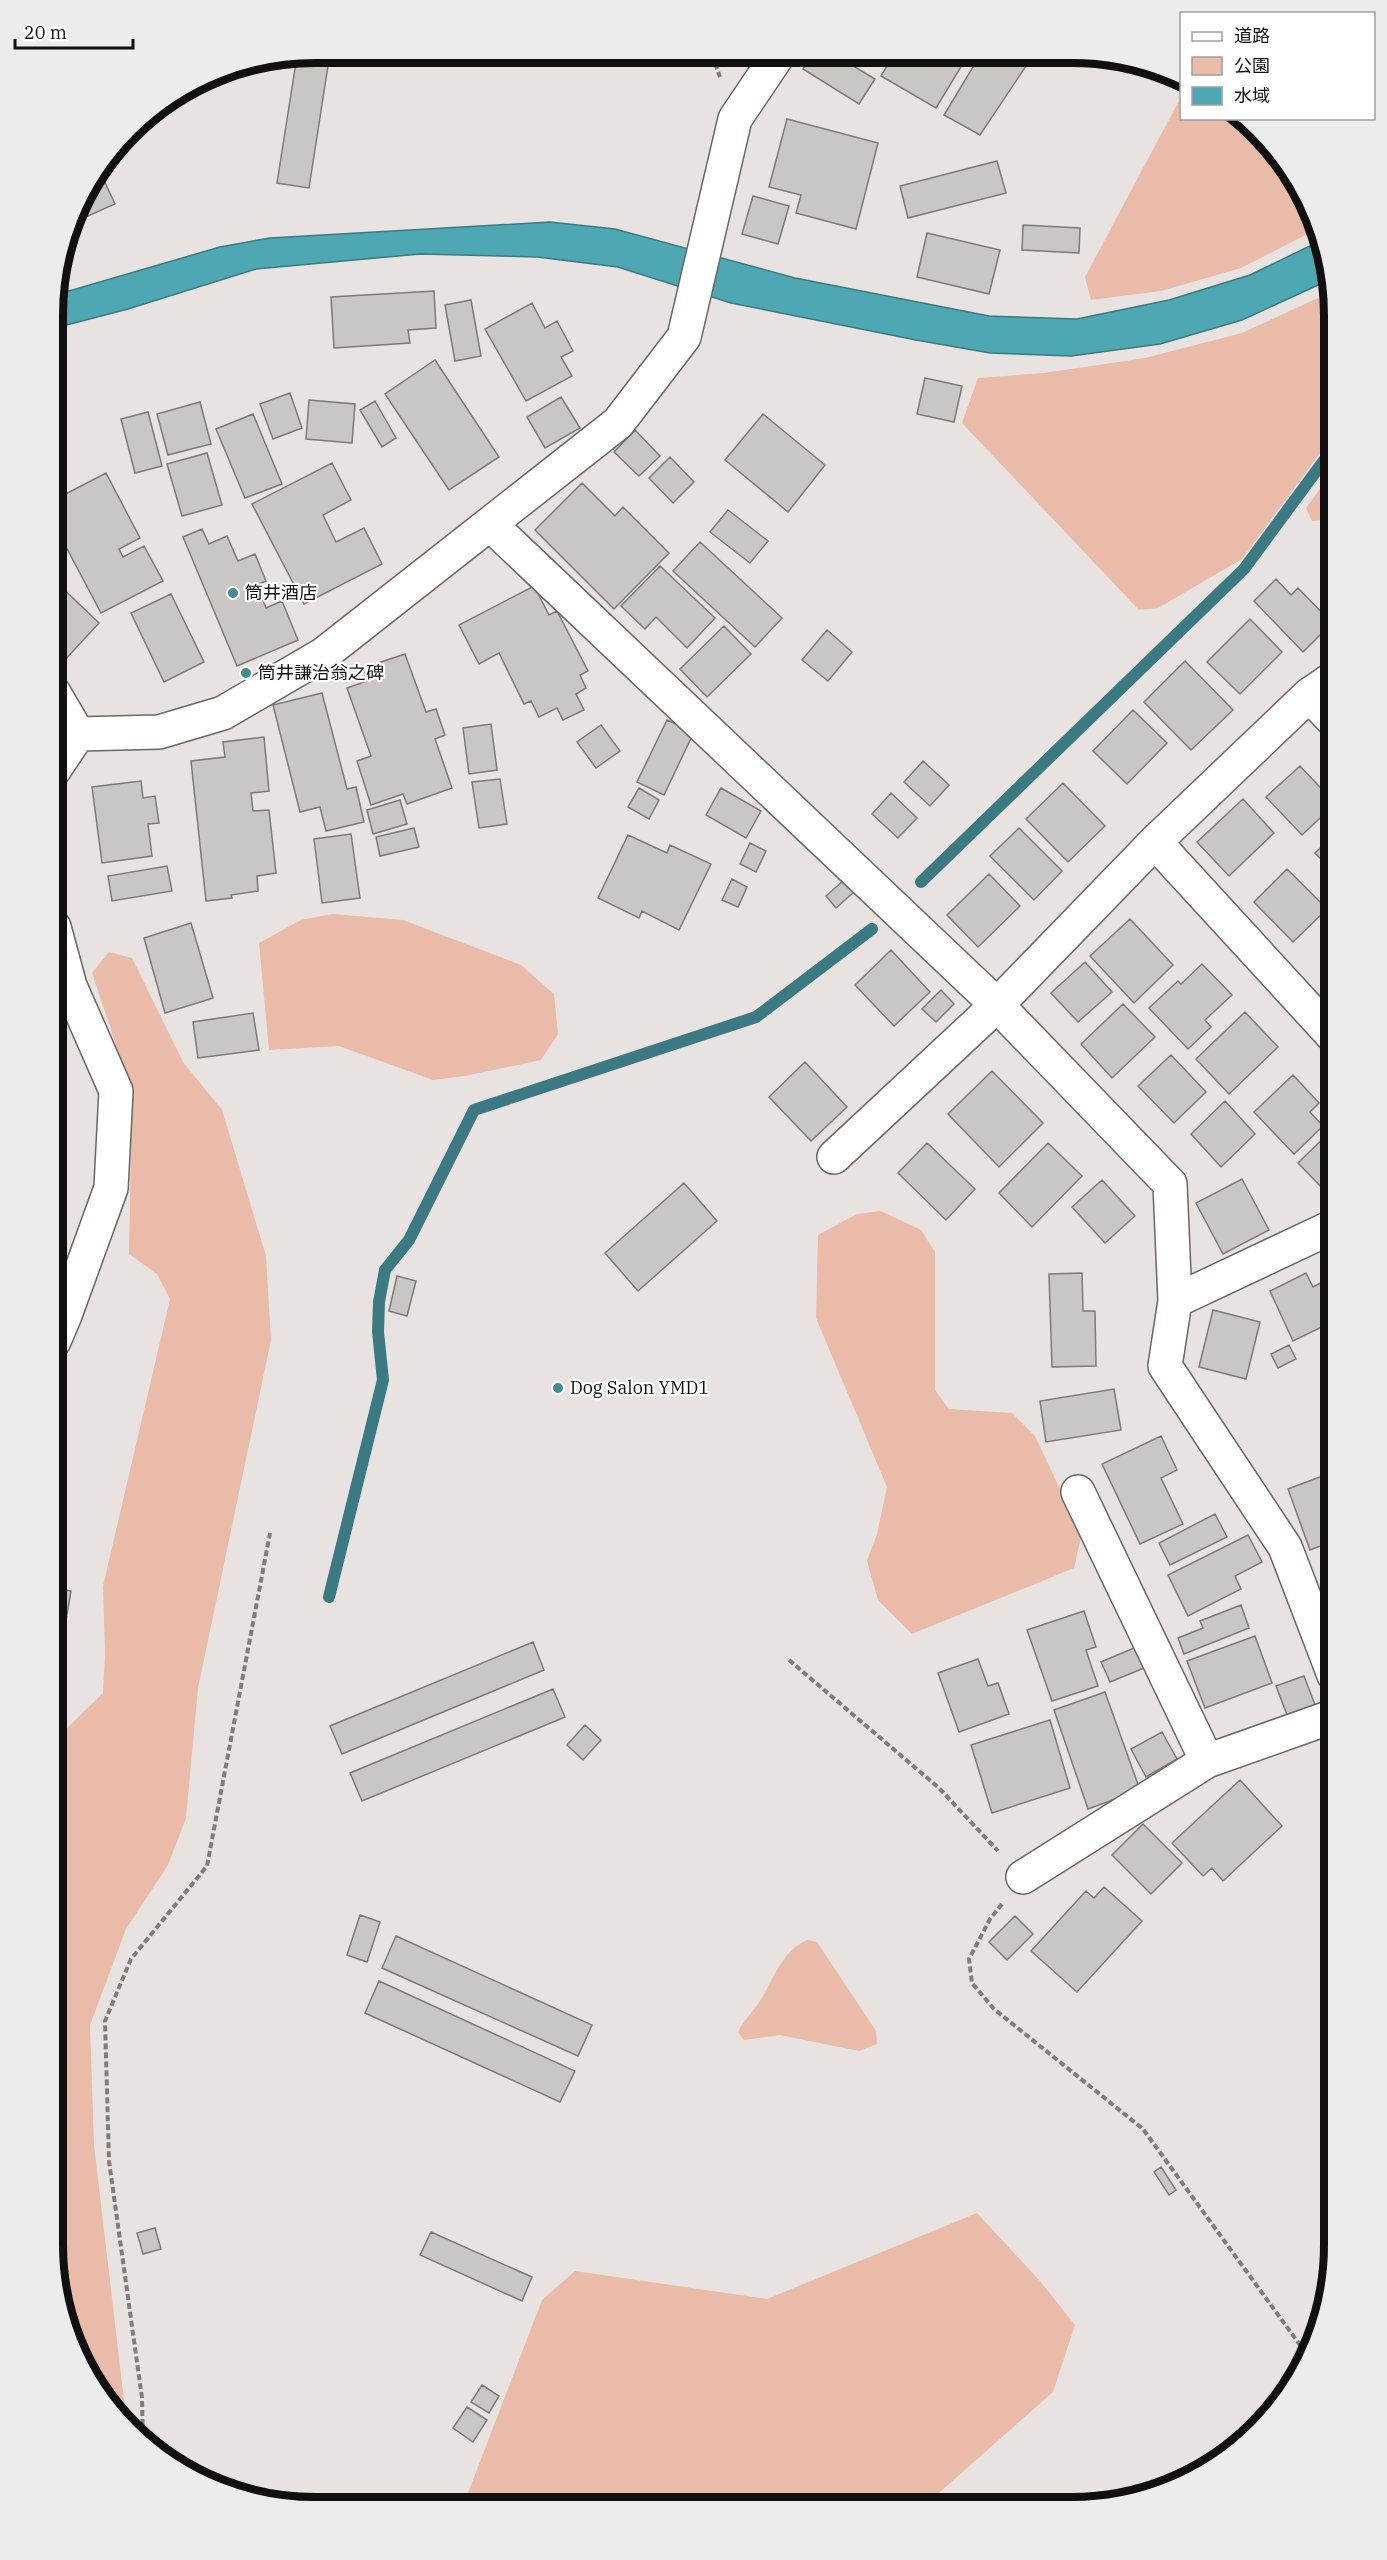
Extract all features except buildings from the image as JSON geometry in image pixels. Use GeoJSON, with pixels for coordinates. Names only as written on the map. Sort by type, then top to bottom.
{"type":"FeatureCollection","features":[{"type":"Feature","properties":{"kind":"street"},"geometry":{"type":"LineString","coordinates":[[78,734],[159,732],[223,713],[324,654],[618,423],[684,337],[735,119],[773,63]]}},
{"type":"Feature","properties":{"kind":"street"},"geometry":{"type":"LineString","coordinates":[[490,525],[997,1005],[1170,1184],[1174,1301],[1165,1366],[1285,1547],[1324,1649]]}},
{"type":"Feature","properties":{"kind":"street"},"geometry":{"type":"LineString","coordinates":[[834,1157],[997,1005],[1155,842],[1322,686]]}},
{"type":"Feature","properties":{"kind":"street"},"geometry":{"type":"LineString","coordinates":[[63,708],[78,734]]}},
{"type":"Feature","properties":{"kind":"street"},"geometry":{"type":"LineString","coordinates":[[63,756],[78,734]]}},
{"type":"Feature","properties":{"kind":"street"},"geometry":{"type":"LineString","coordinates":[[1155,842],[1324,1027]]}},
{"type":"Feature","properties":{"kind":"street"},"geometry":{"type":"LineString","coordinates":[[63,960],[70,986],[116,1091],[111,1188],[63,1320]]}},
{"type":"Feature","properties":{"kind":"street"},"geometry":{"type":"LineString","coordinates":[[1174,1301],[1324,1231]]}},
{"type":"Feature","properties":{"kind":"street"},"geometry":{"type":"LineString","coordinates":[[1078,1492],[1207,1761]]}},
{"type":"Feature","properties":{"kind":"street"},"geometry":{"type":"LineString","coordinates":[[1023,1877],[1207,1761],[1324,1720]]}},
{"type":"Feature","properties":{"kind":"path"},"geometry":{"type":"LineString","coordinates":[[143,2428],[142,2398],[109,2161],[105,2022],[131,1959],[207,1866],[270,1533]]}},
{"type":"Feature","properties":{"kind":"path"},"geometry":{"type":"LineString","coordinates":[[789,1660],[939,1788],[1023,1877],[990,1919],[969,1959],[972,1983],[994,2009],[1143,2129],[1302,2348]]}},
{"type":"Feature","properties":{"kind":"green space"},"geometry":{"type":"Polygon","coordinates":[[[1180,99],[1180,120],[1231,120],[1250,137],[1272,162],[1290,189],[1310,232],[1241,268],[1161,291],[1091,300],[1085,277],[1180,99]]]}},
{"type":"Feature","properties":{"kind":"green space"},"geometry":{"type":"Polygon","coordinates":[[[1323,296],[1324,448],[1242,559],[1158,608],[1139,610],[962,423],[978,378],[1044,373],[1145,358],[1242,333],[1323,296]]]}},
{"type":"Feature","properties":{"kind":"green space"},"geometry":{"type":"Polygon","coordinates":[[[1324,484],[1324,520],[1312,521],[1306,508],[1324,484]]]}},
{"type":"Feature","properties":{"kind":"green space"},"geometry":{"type":"Polygon","coordinates":[[[333,914],[403,920],[521,965],[554,994],[558,1034],[541,1060],[465,1076],[433,1080],[339,1046],[269,1050],[259,943],[301,920],[333,914]]]}},
{"type":"Feature","properties":{"kind":"green space"},"geometry":{"type":"Polygon","coordinates":[[[109,952],[132,958],[183,1062],[222,1110],[266,1256],[271,1340],[198,1688],[186,1818],[168,1865],[126,1929],[90,2025],[94,2145],[125,2410],[97,2371],[82,2341],[76,2326],[65,2278],[63,2245],[63,1732],[103,1693],[105,1654],[103,1586],[170,1299],[157,1274],[129,1254],[132,1093],[92,973],[109,952]]]}},
{"type":"Feature","properties":{"kind":"green space"},"geometry":{"type":"Polygon","coordinates":[[[881,1211],[921,1230],[935,1252],[935,1390],[949,1409],[1012,1413],[1035,1436],[1081,1537],[1074,1568],[912,1634],[878,1600],[867,1561],[877,1534],[887,1487],[816,1318],[818,1235],[857,1214],[881,1211]]]}},
{"type":"Feature","properties":{"kind":"green space"},"geometry":{"type":"Polygon","coordinates":[[[807,1940],[817,1942],[876,2031],[877,2044],[859,2051],[780,2035],[744,2040],[738,2032],[790,1952],[807,1940]]]}},
{"type":"Feature","properties":{"kind":"green space"},"geometry":{"type":"Polygon","coordinates":[[[977,2213],[1040,2281],[1075,2325],[1053,2392],[934,2497],[466,2497],[542,2300],[575,2271],[767,2299],[977,2213]]]}},
{"type":"Feature","properties":{"kind":"water"},"geometry":{"type":"Polygon","coordinates":[[[550,222],[615,229],[795,278],[989,316],[1077,319],[1169,300],[1250,275],[1314,244],[1322,283],[1242,320],[1160,344],[1071,356],[990,353],[916,340],[731,303],[618,267],[537,257],[420,254],[256,269],[128,309],[63,326],[64,292],[220,247],[270,238],[550,222]]]}},
{"type":"Feature","properties":{"kind":"waterway"},"geometry":{"type":"LineString","coordinates":[[921,882],[1244,569],[1324,461]]}},
{"type":"Feature","properties":{"kind":"waterway"},"geometry":{"type":"LineString","coordinates":[[329,1597],[383,1380],[378,1332],[379,1302],[385,1270],[409,1240],[474,1110],[756,1017],[872,929]]}},
{"type":"Feature","properties":{"kind":"place","name":"筒井酒店"},"geometry":{"type":"Point","coordinates":[233,593]}},
{"type":"Feature","properties":{"kind":"place","name":"筒井謙治翁之碑"},"geometry":{"type":"Point","coordinates":[246,673]}},
{"type":"Feature","properties":{"kind":"place","name":"Dog Salon YMD1"},"geometry":{"type":"Point","coordinates":[558,1388]}}]}
